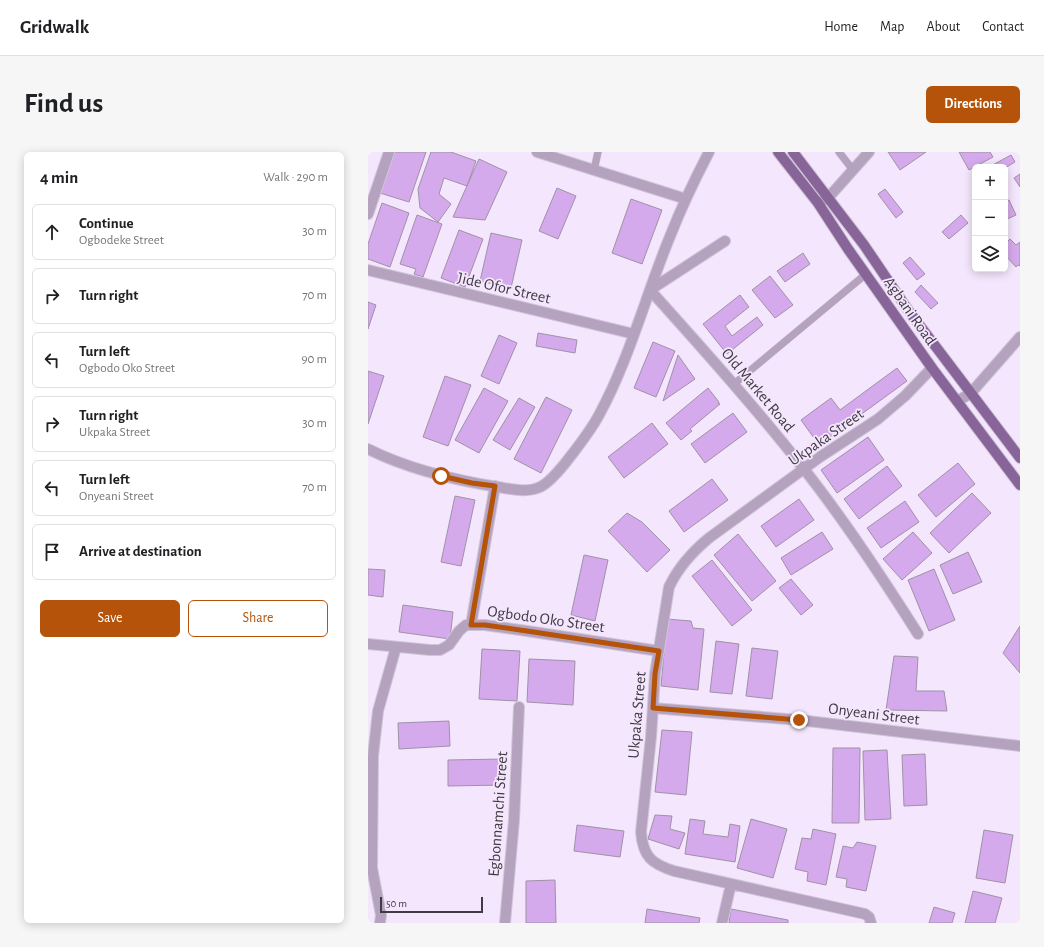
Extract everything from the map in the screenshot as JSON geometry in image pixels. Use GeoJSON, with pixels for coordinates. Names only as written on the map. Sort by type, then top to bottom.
{"type":"FeatureCollection","features":[{"type":"Feature","properties":{"kind":"main road","name":"Agbani Road"},"geometry":{"type":"LineString","coordinates":[[778,152],[818,203],[932,368],[1020,485]]}},
{"type":"Feature","properties":{"kind":"main road","name":"Agbani Road"},"geometry":{"type":"LineString","coordinates":[[793,152],[864,245],[908,310],[970,394],[1020,458]]}},
{"type":"Feature","properties":{"kind":"street"},"geometry":{"type":"LineString","coordinates":[[368,214],[389,152]]}},
{"type":"Feature","properties":{"kind":"street"},"geometry":{"type":"LineString","coordinates":[[536,152],[686,199]]}},
{"type":"Feature","properties":{"kind":"street"},"geometry":{"type":"LineString","coordinates":[[368,449],[384,457],[451,478],[522,490],[540,487],[564,465],[599,415],[622,366],[670,235],[709,152]]}},
{"type":"Feature","properties":{"kind":"street"},"geometry":{"type":"LineString","coordinates":[[818,203],[828,198],[869,152]]}},
{"type":"Feature","properties":{"kind":"street"},"geometry":{"type":"LineString","coordinates":[[650,290],[724,241]]}},
{"type":"Feature","properties":{"kind":"street","name":"Jide Ofor Street"},"geometry":{"type":"LineString","coordinates":[[368,270],[634,334]]}},
{"type":"Feature","properties":{"kind":"street","name":"Old Market Road"},"geometry":{"type":"LineString","coordinates":[[650,290],[734,384],[804,469],[844,523],[891,591],[918,634]]}},
{"type":"Feature","properties":{"kind":"street"},"geometry":{"type":"LineString","coordinates":[[957,401],[970,394],[1020,337]]}},
{"type":"Feature","properties":{"kind":"street","name":"Ukpaka Street"},"geometry":{"type":"LineString","coordinates":[[871,923],[869,917],[865,914],[674,871],[654,862],[644,847],[641,832],[655,674],[668,588],[683,564],[699,546],[842,442],[878,419],[891,409],[926,376],[932,368]]}},
{"type":"Feature","properties":{"kind":"street"},"geometry":{"type":"LineString","coordinates":[[471,625],[495,486]]}},
{"type":"Feature","properties":{"kind":"street","name":"Ogbodo Oko Street"},"geometry":{"type":"LineString","coordinates":[[368,644],[440,650],[449,645],[459,631],[466,625],[485,625],[659,651]]}},
{"type":"Feature","properties":{"kind":"street"},"geometry":{"type":"LineString","coordinates":[[380,923],[381,915],[372,868],[373,756],[378,711],[396,647]]}},
{"type":"Feature","properties":{"kind":"street","name":"Egbonnamchi Street"},"geometry":{"type":"LineString","coordinates":[[505,923],[514,820],[519,707]]}},
{"type":"Feature","properties":{"kind":"street","name":"Onyeani Street"},"geometry":{"type":"LineString","coordinates":[[653,708],[799,720],[1020,746]]}},
{"type":"Feature","properties":{"kind":"street"},"geometry":{"type":"LineString","coordinates":[[722,923],[731,884]]}},
{"type":"Feature","properties":{"kind":"lane"},"geometry":{"type":"LineString","coordinates":[[594,170],[598,152]]}},
{"type":"Feature","properties":{"kind":"lane"},"geometry":{"type":"LineString","coordinates":[[839,152],[854,170]]}},
{"type":"Feature","properties":{"kind":"lane"},"geometry":{"type":"LineString","coordinates":[[734,384],[866,274]]}},
{"type":"Feature","properties":{"kind":"building"},"geometry":{"type":"Polygon","coordinates":[[[394,152],[426,152],[409,202],[380,193],[394,152]]]}},
{"type":"Feature","properties":{"kind":"building"},"geometry":{"type":"Polygon","coordinates":[[[431,152],[451,152],[476,161],[467,186],[444,178],[439,194],[451,204],[438,222],[420,208],[418,189],[431,152]]]}},
{"type":"Feature","properties":{"kind":"building"},"geometry":{"type":"Polygon","coordinates":[[[888,152],[926,152],[900,170],[888,152]]]}},
{"type":"Feature","properties":{"kind":"building"},"geometry":{"type":"Polygon","coordinates":[[[959,152],[990,152],[993,157],[980,164],[972,164],[972,168],[969,170],[959,152]]]}},
{"type":"Feature","properties":{"kind":"building"},"geometry":{"type":"Polygon","coordinates":[[[1011,155],[1015,162],[1008,166],[1008,164],[994,164],[1011,155]]]}},
{"type":"Feature","properties":{"kind":"building"},"geometry":{"type":"Polygon","coordinates":[[[479,159],[507,172],[485,220],[453,217],[479,159]]]}},
{"type":"Feature","properties":{"kind":"building"},"geometry":{"type":"Polygon","coordinates":[[[1020,174],[1020,187],[1014,178],[1020,174]]]}},
{"type":"Feature","properties":{"kind":"building"},"geometry":{"type":"Polygon","coordinates":[[[557,188],[576,196],[558,239],[539,231],[557,188]]]}},
{"type":"Feature","properties":{"kind":"building"},"geometry":{"type":"Polygon","coordinates":[[[885,189],[903,212],[896,218],[878,194],[885,189]]]}},
{"type":"Feature","properties":{"kind":"building"},"geometry":{"type":"Polygon","coordinates":[[[631,199],[662,210],[642,264],[612,253],[631,199]]]}},
{"type":"Feature","properties":{"kind":"building"},"geometry":{"type":"Polygon","coordinates":[[[1008,200],[1016,215],[1008,219],[1008,200]]]}},
{"type":"Feature","properties":{"kind":"building"},"geometry":{"type":"Polygon","coordinates":[[[382,203],[409,213],[390,267],[368,259],[368,244],[382,203]]]}},
{"type":"Feature","properties":{"kind":"building"},"geometry":{"type":"Polygon","coordinates":[[[417,215],[442,224],[423,277],[414,274],[416,269],[400,264],[417,215]]]}},
{"type":"Feature","properties":{"kind":"building"},"geometry":{"type":"Polygon","coordinates":[[[961,215],[968,223],[949,239],[942,232],[961,215]]]}},
{"type":"Feature","properties":{"kind":"building"},"geometry":{"type":"Polygon","coordinates":[[[459,230],[483,239],[465,287],[441,278],[459,230]]]}},
{"type":"Feature","properties":{"kind":"building"},"geometry":{"type":"Polygon","coordinates":[[[491,233],[522,240],[511,288],[480,281],[491,233]]]}},
{"type":"Feature","properties":{"kind":"building"},"geometry":{"type":"Polygon","coordinates":[[[1010,239],[1016,245],[1020,242],[1020,266],[1018,265],[1016,267],[1008,258],[1008,241],[1010,239]]]}},
{"type":"Feature","properties":{"kind":"building"},"geometry":{"type":"Polygon","coordinates":[[[803,253],[810,264],[785,282],[777,271],[803,253]]]}},
{"type":"Feature","properties":{"kind":"building"},"geometry":{"type":"Polygon","coordinates":[[[910,257],[925,274],[917,280],[903,263],[910,257]]]}},
{"type":"Feature","properties":{"kind":"building"},"geometry":{"type":"Polygon","coordinates":[[[770,276],[793,305],[775,318],[752,290],[770,276]]]}},
{"type":"Feature","properties":{"kind":"building"},"geometry":{"type":"Polygon","coordinates":[[[921,285],[938,303],[931,309],[915,292],[921,285]]]}},
{"type":"Feature","properties":{"kind":"building"},"geometry":{"type":"Polygon","coordinates":[[[740,295],[749,307],[725,326],[732,336],[757,317],[763,325],[727,354],[703,324],[740,295]]]}},
{"type":"Feature","properties":{"kind":"building"},"geometry":{"type":"Polygon","coordinates":[[[368,302],[376,305],[368,329],[368,302]]]}},
{"type":"Feature","properties":{"kind":"building"},"geometry":{"type":"Polygon","coordinates":[[[538,333],[577,340],[575,353],[536,346],[538,333]]]}},
{"type":"Feature","properties":{"kind":"building"},"geometry":{"type":"Polygon","coordinates":[[[499,335],[517,343],[499,384],[481,376],[499,335]]]}},
{"type":"Feature","properties":{"kind":"building"},"geometry":{"type":"Polygon","coordinates":[[[653,342],[675,351],[656,397],[634,388],[653,342]]]}},
{"type":"Feature","properties":{"kind":"building"},"geometry":{"type":"Polygon","coordinates":[[[678,355],[695,379],[663,401],[678,355]]]}},
{"type":"Feature","properties":{"kind":"building"},"geometry":{"type":"Polygon","coordinates":[[[897,368],[907,381],[819,445],[801,420],[831,398],[840,410],[897,368]]]}},
{"type":"Feature","properties":{"kind":"building"},"geometry":{"type":"Polygon","coordinates":[[[368,371],[384,376],[368,424],[368,371]]]}},
{"type":"Feature","properties":{"kind":"building"},"geometry":{"type":"Polygon","coordinates":[[[445,376],[471,385],[448,446],[423,437],[445,376]]]}},
{"type":"Feature","properties":{"kind":"building"},"geometry":{"type":"Polygon","coordinates":[[[484,388],[508,401],[479,453],[455,440],[484,388]]]}},
{"type":"Feature","properties":{"kind":"building"},"geometry":{"type":"Polygon","coordinates":[[[708,388],[720,404],[690,429],[692,431],[681,440],[666,423],[708,388]]]}},
{"type":"Feature","properties":{"kind":"building"},"geometry":{"type":"Polygon","coordinates":[[[546,397],[572,410],[541,473],[514,459],[546,397]]]}},
{"type":"Feature","properties":{"kind":"building"},"geometry":{"type":"Polygon","coordinates":[[[519,398],[535,407],[510,450],[493,440],[519,398]]]}},
{"type":"Feature","properties":{"kind":"building"},"geometry":{"type":"Polygon","coordinates":[[[733,413],[747,432],[705,463],[691,444],[733,413]]]}},
{"type":"Feature","properties":{"kind":"building"},"geometry":{"type":"Polygon","coordinates":[[[652,423],[668,444],[624,478],[608,457],[652,423]]]}},
{"type":"Feature","properties":{"kind":"building"},"geometry":{"type":"Polygon","coordinates":[[[868,437],[884,460],[837,493],[821,470],[868,437]]]}},
{"type":"Feature","properties":{"kind":"building"},"geometry":{"type":"Polygon","coordinates":[[[958,463],[975,484],[936,517],[918,495],[958,463]]]}},
{"type":"Feature","properties":{"kind":"building"},"geometry":{"type":"Polygon","coordinates":[[[887,466],[902,486],[859,519],[844,499],[887,466]]]}},
{"type":"Feature","properties":{"kind":"building"},"geometry":{"type":"Polygon","coordinates":[[[712,479],[728,500],[684,532],[669,511],[712,479]]]}},
{"type":"Feature","properties":{"kind":"building"},"geometry":{"type":"Polygon","coordinates":[[[972,493],[991,513],[949,553],[930,533],[972,493]]]}},
{"type":"Feature","properties":{"kind":"building"},"geometry":{"type":"Polygon","coordinates":[[[455,496],[475,500],[461,566],[441,562],[455,496]]]}},
{"type":"Feature","properties":{"kind":"building"},"geometry":{"type":"Polygon","coordinates":[[[799,499],[814,520],[776,547],[761,526],[799,499]]]}},
{"type":"Feature","properties":{"kind":"building"},"geometry":{"type":"Polygon","coordinates":[[[905,501],[919,522],[881,548],[867,528],[905,501]]]}},
{"type":"Feature","properties":{"kind":"building"},"geometry":{"type":"Polygon","coordinates":[[[627,513],[642,522],[670,550],[647,572],[608,531],[627,513]]]}},
{"type":"Feature","properties":{"kind":"building"},"geometry":{"type":"Polygon","coordinates":[[[822,532],[833,549],[791,575],[781,558],[822,532]]]}},
{"type":"Feature","properties":{"kind":"building"},"geometry":{"type":"Polygon","coordinates":[[[913,532],[932,553],[902,580],[883,559],[913,532]]]}},
{"type":"Feature","properties":{"kind":"building"},"geometry":{"type":"Polygon","coordinates":[[[738,534],[776,581],[752,601],[714,555],[738,534]]]}},
{"type":"Feature","properties":{"kind":"building"},"geometry":{"type":"Polygon","coordinates":[[[968,552],[982,582],[953,594],[940,565],[968,552]]]}},
{"type":"Feature","properties":{"kind":"building"},"geometry":{"type":"Polygon","coordinates":[[[584,555],[608,560],[595,621],[571,615],[584,555]]]}},
{"type":"Feature","properties":{"kind":"building"},"geometry":{"type":"Polygon","coordinates":[[[712,560],[752,610],[732,626],[692,576],[712,560]]]}},
{"type":"Feature","properties":{"kind":"building"},"geometry":{"type":"Polygon","coordinates":[[[368,569],[385,570],[383,597],[368,595],[368,569]]]}},
{"type":"Feature","properties":{"kind":"building"},"geometry":{"type":"Polygon","coordinates":[[[934,569],[955,620],[929,631],[908,580],[934,569]]]}},
{"type":"Feature","properties":{"kind":"building"},"geometry":{"type":"Polygon","coordinates":[[[791,579],[813,605],[801,615],[779,588],[791,579]]]}},
{"type":"Feature","properties":{"kind":"building"},"geometry":{"type":"Polygon","coordinates":[[[403,605],[453,612],[450,639],[399,632],[403,605]]]}},
{"type":"Feature","properties":{"kind":"building"},"geometry":{"type":"Polygon","coordinates":[[[667,619],[691,621],[693,628],[704,629],[698,690],[661,686],[667,619]]]}},
{"type":"Feature","properties":{"kind":"building"},"geometry":{"type":"Polygon","coordinates":[[[1020,626],[1020,673],[1003,653],[1020,626]]]}},
{"type":"Feature","properties":{"kind":"building"},"geometry":{"type":"Polygon","coordinates":[[[716,641],[739,644],[732,694],[710,692],[716,641]]]}},
{"type":"Feature","properties":{"kind":"building"},"geometry":{"type":"Polygon","coordinates":[[[752,648],[778,651],[772,699],[746,696],[752,648]]]}},
{"type":"Feature","properties":{"kind":"building"},"geometry":{"type":"Polygon","coordinates":[[[482,649],[520,651],[517,701],[479,699],[482,649]]]}},
{"type":"Feature","properties":{"kind":"building"},"geometry":{"type":"Polygon","coordinates":[[[894,656],[918,657],[916,691],[944,691],[947,711],[886,710],[894,656]]]}},
{"type":"Feature","properties":{"kind":"building"},"geometry":{"type":"Polygon","coordinates":[[[529,659],[575,661],[573,705],[527,702],[529,659]]]}},
{"type":"Feature","properties":{"kind":"building"},"geometry":{"type":"Polygon","coordinates":[[[449,721],[450,746],[399,749],[398,723],[449,721]]]}},
{"type":"Feature","properties":{"kind":"building"},"geometry":{"type":"Polygon","coordinates":[[[662,730],[692,732],[686,795],[655,792],[662,730]]]}},
{"type":"Feature","properties":{"kind":"building"},"geometry":{"type":"Polygon","coordinates":[[[833,748],[860,748],[859,823],[832,823],[833,748]]]}},
{"type":"Feature","properties":{"kind":"building"},"geometry":{"type":"Polygon","coordinates":[[[887,750],[891,819],[865,820],[863,751],[887,750]]]}},
{"type":"Feature","properties":{"kind":"building"},"geometry":{"type":"Polygon","coordinates":[[[925,754],[927,805],[904,806],[902,755],[925,754]]]}},
{"type":"Feature","properties":{"kind":"building"},"geometry":{"type":"Polygon","coordinates":[[[504,759],[504,785],[448,786],[448,760],[504,759]]]}},
{"type":"Feature","properties":{"kind":"building"},"geometry":{"type":"Polygon","coordinates":[[[655,815],[672,816],[670,829],[685,833],[679,849],[648,839],[655,815]]]}},
{"type":"Feature","properties":{"kind":"building"},"geometry":{"type":"Polygon","coordinates":[[[690,819],[705,821],[703,834],[728,837],[730,824],[740,826],[735,862],[685,854],[690,819]]]}},
{"type":"Feature","properties":{"kind":"building"},"geometry":{"type":"Polygon","coordinates":[[[751,819],[787,829],[773,878],[737,868],[751,819]]]}},
{"type":"Feature","properties":{"kind":"building"},"geometry":{"type":"Polygon","coordinates":[[[577,825],[624,831],[620,857],[574,851],[577,825]]]}},
{"type":"Feature","properties":{"kind":"building"},"geometry":{"type":"Polygon","coordinates":[[[813,829],[836,834],[826,885],[807,881],[808,872],[795,869],[802,838],[811,839],[813,829]]]}},
{"type":"Feature","properties":{"kind":"building"},"geometry":{"type":"Polygon","coordinates":[[[984,830],[1013,835],[1005,883],[976,878],[984,830]]]}},
{"type":"Feature","properties":{"kind":"building"},"geometry":{"type":"Polygon","coordinates":[[[857,842],[876,846],[866,891],[846,887],[847,879],[836,877],[843,846],[853,848],[857,842]]]}},
{"type":"Feature","properties":{"kind":"building"},"geometry":{"type":"Polygon","coordinates":[[[555,880],[556,923],[526,923],[526,881],[555,880]]]}},
{"type":"Feature","properties":{"kind":"building"},"geometry":{"type":"Polygon","coordinates":[[[973,891],[1002,898],[995,923],[965,923],[973,891]]]}},
{"type":"Feature","properties":{"kind":"building"},"geometry":{"type":"Polygon","coordinates":[[[934,907],[955,913],[952,923],[929,923],[934,907]]]}},
{"type":"Feature","properties":{"kind":"building"},"geometry":{"type":"Polygon","coordinates":[[[647,909],[700,918],[699,923],[645,923],[647,909]]]}},
{"type":"Feature","properties":{"kind":"building"},"geometry":{"type":"Polygon","coordinates":[[[731,909],[788,920],[788,923],[729,923],[731,909]]]}},
{"type":"Feature","properties":{"kind":"route"},"geometry":{"type":"LineString","coordinates":[[441,476],[472,483],[495,486],[471,625],[485,625],[589,639],[659,651],[655,674],[653,708],[799,720]]}}]}
